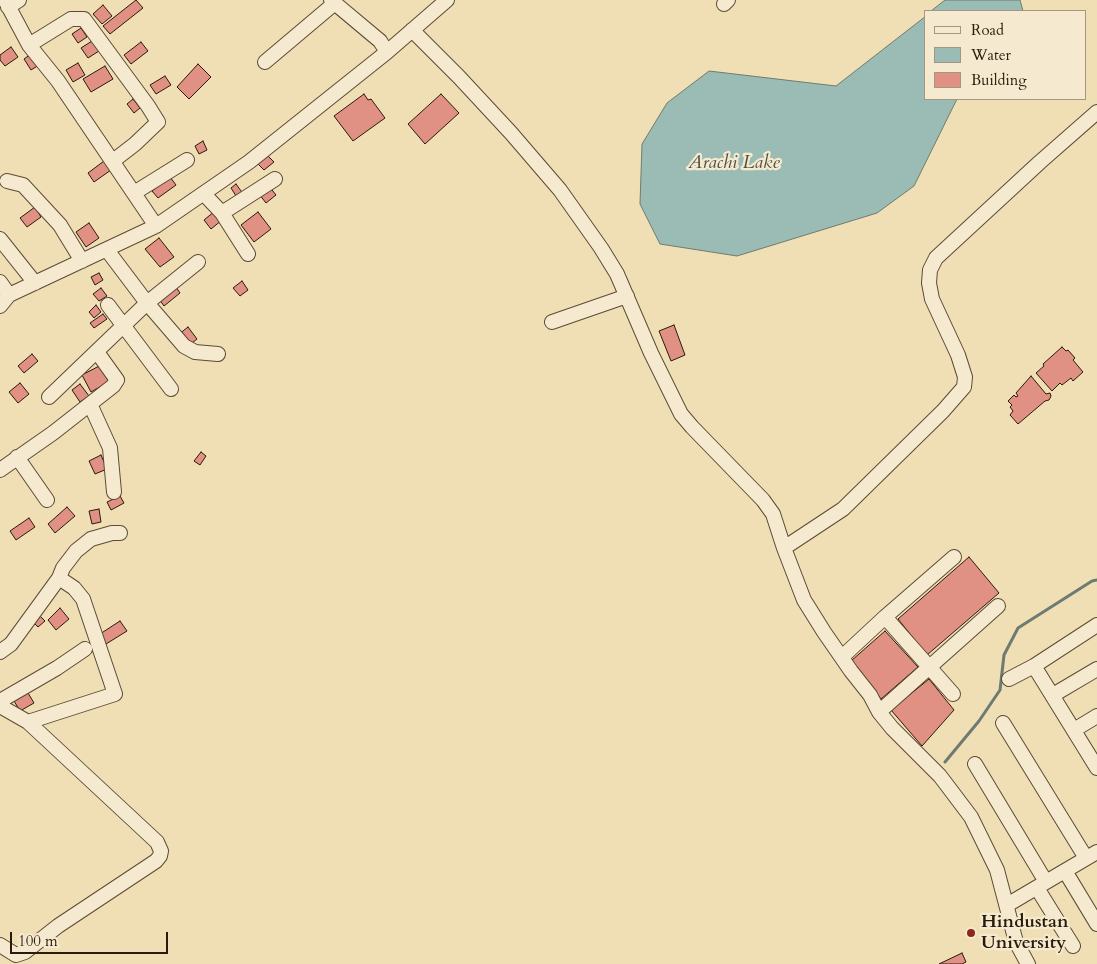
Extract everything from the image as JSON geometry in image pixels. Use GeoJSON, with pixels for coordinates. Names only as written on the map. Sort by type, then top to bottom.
{"type":"FeatureCollection","features":[{"type":"Feature","properties":{"kind":"street"},"geometry":{"type":"LineString","coordinates":[[0,282],[4,301],[35,283],[156,226],[249,162],[387,52],[448,0]]}},
{"type":"Feature","properties":{"kind":"street"},"geometry":{"type":"LineString","coordinates":[[11,2],[29,45],[58,81],[156,226]]}},
{"type":"Feature","properties":{"kind":"street"},"geometry":{"type":"LineString","coordinates":[[265,62],[333,2],[380,41],[387,52]]}},
{"type":"Feature","properties":{"kind":"street"},"geometry":{"type":"LineString","coordinates":[[29,45],[71,19],[84,19],[148,106],[158,122],[135,144],[113,160]]}},
{"type":"Feature","properties":{"kind":"street"},"geometry":{"type":"LineString","coordinates":[[412,30],[459,76],[511,133],[560,190],[601,248],[617,274],[651,353],[681,414],[763,500],[773,514],[804,600],[870,695],[879,712],[915,753],[940,776],[971,817],[998,870],[1016,942],[1028,964]]}},
{"type":"Feature","properties":{"kind":"street"},"geometry":{"type":"LineString","coordinates":[[784,548],[842,510],[943,411],[964,387],[965,377],[958,355],[932,299],[928,283],[930,270],[936,258],[1097,112]]}},
{"type":"Feature","properties":{"kind":"street"},"geometry":{"type":"LineString","coordinates":[[134,192],[187,160]]}},
{"type":"Feature","properties":{"kind":"street"},"geometry":{"type":"LineString","coordinates":[[222,213],[275,179]]}},
{"type":"Feature","properties":{"kind":"street"},"geometry":{"type":"LineString","coordinates":[[7,182],[23,185],[60,225],[82,261]]}},
{"type":"Feature","properties":{"kind":"street"},"geometry":{"type":"LineString","coordinates":[[204,194],[222,213],[248,254]]}},
{"type":"Feature","properties":{"kind":"street"},"geometry":{"type":"LineString","coordinates":[[0,239],[35,283]]}},
{"type":"Feature","properties":{"kind":"street"},"geometry":{"type":"LineString","coordinates":[[107,250],[147,303],[189,350],[218,354]]}},
{"type":"Feature","properties":{"kind":"street"},"geometry":{"type":"LineString","coordinates":[[49,396],[147,303],[198,262]]}},
{"type":"Feature","properties":{"kind":"street"},"geometry":{"type":"LineString","coordinates":[[552,322],[627,296]]}},
{"type":"Feature","properties":{"kind":"street"},"geometry":{"type":"LineString","coordinates":[[108,306],[171,389]]}},
{"type":"Feature","properties":{"kind":"street"},"geometry":{"type":"LineString","coordinates":[[0,470],[53,433],[113,386],[117,380],[97,352]]}},
{"type":"Feature","properties":{"kind":"street"},"geometry":{"type":"LineString","coordinates":[[90,404],[110,448],[114,492]]}},
{"type":"Feature","properties":{"kind":"street"},"geometry":{"type":"LineString","coordinates":[[17,458],[47,500]]}},
{"type":"Feature","properties":{"kind":"street"},"geometry":{"type":"LineString","coordinates":[[0,652],[11,644],[76,552],[91,539],[112,533],[120,533]]}},
{"type":"Feature","properties":{"kind":"street"},"geometry":{"type":"LineString","coordinates":[[842,657],[954,557]]}},
{"type":"Feature","properties":{"kind":"street"},"geometry":{"type":"LineString","coordinates":[[28,722],[115,694],[83,599],[74,588],[59,578]]}},
{"type":"Feature","properties":{"kind":"street"},"geometry":{"type":"LineString","coordinates":[[879,712],[998,606]]}},
{"type":"Feature","properties":{"kind":"street"},"geometry":{"type":"LineString","coordinates":[[885,617],[953,694]]}},
{"type":"Feature","properties":{"kind":"street"},"geometry":{"type":"LineString","coordinates":[[1009,679],[1034,666],[1097,625]]}},
{"type":"Feature","properties":{"kind":"street"},"geometry":{"type":"LineString","coordinates":[[0,701],[57,668],[84,649]]}},
{"type":"Feature","properties":{"kind":"street"},"geometry":{"type":"LineString","coordinates":[[1034,666],[1097,768]]}},
{"type":"Feature","properties":{"kind":"street"},"geometry":{"type":"LineString","coordinates":[[1053,695],[1097,669]]}},
{"type":"Feature","properties":{"kind":"street"},"geometry":{"type":"LineString","coordinates":[[0,706],[28,722],[157,842],[161,851],[156,861],[58,926],[13,964]]}},
{"type":"Feature","properties":{"kind":"street"},"geometry":{"type":"LineString","coordinates":[[1074,730],[1097,716]]}},
{"type":"Feature","properties":{"kind":"street"},"geometry":{"type":"LineString","coordinates":[[1003,723],[1092,855],[1007,905]]}},
{"type":"Feature","properties":{"kind":"street"},"geometry":{"type":"LineString","coordinates":[[975,764],[1073,946]]}},
{"type":"Feature","properties":{"kind":"street"},"geometry":{"type":"LineString","coordinates":[[1065,871],[1097,924]]}},
{"type":"Feature","properties":{"kind":"street"},"geometry":{"type":"LineString","coordinates":[[0,945],[16,954],[25,952]]}},
{"type":"Feature","properties":{"kind":"water"},"geometry":{"type":"Polygon","coordinates":[[[945,0],[1020,0],[1023,10],[932,10],[945,0]]]}},
{"type":"Feature","properties":{"kind":"water","name":"Arachi Lake"},"geometry":{"type":"Polygon","coordinates":[[[924,18],[924,100],[957,100],[914,186],[877,213],[737,256],[660,244],[640,204],[642,144],[667,103],[709,71],[836,86],[924,18]]]}},
{"type":"Feature","properties":{"kind":"building"},"geometry":{"type":"Polygon","coordinates":[[[136,0],[143,8],[110,34],[103,26],[136,0]]]}},
{"type":"Feature","properties":{"kind":"building"},"geometry":{"type":"Polygon","coordinates":[[[103,5],[112,16],[102,24],[93,14],[103,5]]]}},
{"type":"Feature","properties":{"kind":"building"},"geometry":{"type":"Polygon","coordinates":[[[81,28],[87,37],[78,43],[72,34],[81,28]]]}},
{"type":"Feature","properties":{"kind":"building"},"geometry":{"type":"Polygon","coordinates":[[[92,41],[99,51],[88,58],[81,48],[92,41]]]}},
{"type":"Feature","properties":{"kind":"building"},"geometry":{"type":"Polygon","coordinates":[[[141,42],[148,51],[131,64],[124,55],[141,42]]]}},
{"type":"Feature","properties":{"kind":"building"},"geometry":{"type":"Polygon","coordinates":[[[11,47],[18,57],[5,66],[0,60],[0,55],[11,47]]]}},
{"type":"Feature","properties":{"kind":"building"},"geometry":{"type":"Polygon","coordinates":[[[31,54],[39,65],[31,70],[24,59],[31,54]]]}},
{"type":"Feature","properties":{"kind":"building"},"geometry":{"type":"Polygon","coordinates":[[[78,63],[85,75],[73,82],[66,70],[78,63]]]}},
{"type":"Feature","properties":{"kind":"building"},"geometry":{"type":"Polygon","coordinates":[[[198,64],[211,77],[189,99],[177,87],[198,64]]]}},
{"type":"Feature","properties":{"kind":"building"},"geometry":{"type":"Polygon","coordinates":[[[105,66],[113,79],[91,92],[83,79],[105,66]]]}},
{"type":"Feature","properties":{"kind":"building"},"geometry":{"type":"Polygon","coordinates":[[[165,76],[171,85],[156,94],[150,85],[165,76]]]}},
{"type":"Feature","properties":{"kind":"building"},"geometry":{"type":"Polygon","coordinates":[[[364,94],[368,100],[371,99],[385,118],[353,141],[334,116],[364,94]]]}},
{"type":"Feature","properties":{"kind":"building"},"geometry":{"type":"Polygon","coordinates":[[[441,94],[459,113],[425,144],[408,124],[441,94]]]}},
{"type":"Feature","properties":{"kind":"building"},"geometry":{"type":"Polygon","coordinates":[[[133,99],[140,108],[134,113],[127,104],[133,99]]]}},
{"type":"Feature","properties":{"kind":"building"},"geometry":{"type":"Polygon","coordinates":[[[203,141],[207,150],[199,154],[195,146],[203,141]]]}},
{"type":"Feature","properties":{"kind":"building"},"geometry":{"type":"Polygon","coordinates":[[[266,154],[274,162],[264,170],[256,162],[266,154]]]}},
{"type":"Feature","properties":{"kind":"building"},"geometry":{"type":"Polygon","coordinates":[[[104,161],[111,170],[94,182],[88,173],[104,161]]]}},
{"type":"Feature","properties":{"kind":"building"},"geometry":{"type":"Polygon","coordinates":[[[170,177],[176,185],[158,198],[152,191],[170,177]]]}},
{"type":"Feature","properties":{"kind":"building"},"geometry":{"type":"Polygon","coordinates":[[[236,184],[244,195],[238,199],[231,188],[236,184]]]}},
{"type":"Feature","properties":{"kind":"building"},"geometry":{"type":"Polygon","coordinates":[[[269,186],[276,195],[266,203],[259,194],[269,186]]]}},
{"type":"Feature","properties":{"kind":"building"},"geometry":{"type":"Polygon","coordinates":[[[35,207],[41,217],[27,227],[20,218],[35,207]]]}},
{"type":"Feature","properties":{"kind":"building"},"geometry":{"type":"Polygon","coordinates":[[[215,211],[222,220],[211,229],[204,220],[215,211]]]}},
{"type":"Feature","properties":{"kind":"building"},"geometry":{"type":"Polygon","coordinates":[[[258,212],[271,229],[254,242],[241,225],[258,212]]]}},
{"type":"Feature","properties":{"kind":"building"},"geometry":{"type":"Polygon","coordinates":[[[89,223],[99,238],[86,247],[76,232],[89,223]]]}},
{"type":"Feature","properties":{"kind":"building"},"geometry":{"type":"Polygon","coordinates":[[[159,238],[174,257],[160,267],[145,249],[159,238]]]}},
{"type":"Feature","properties":{"kind":"building"},"geometry":{"type":"Polygon","coordinates":[[[99,273],[103,280],[95,285],[91,277],[99,273]]]}},
{"type":"Feature","properties":{"kind":"building"},"geometry":{"type":"Polygon","coordinates":[[[242,281],[248,290],[240,296],[233,288],[242,281]]]}},
{"type":"Feature","properties":{"kind":"building"},"geometry":{"type":"Polygon","coordinates":[[[174,284],[180,293],[164,306],[157,296],[174,284]]]}},
{"type":"Feature","properties":{"kind":"building"},"geometry":{"type":"Polygon","coordinates":[[[101,288],[107,296],[99,301],[93,294],[101,288]]]}},
{"type":"Feature","properties":{"kind":"building"},"geometry":{"type":"Polygon","coordinates":[[[96,305],[101,312],[94,318],[89,312],[96,305]]]}},
{"type":"Feature","properties":{"kind":"building"},"geometry":{"type":"Polygon","coordinates":[[[103,314],[107,319],[94,328],[90,323],[103,314]]]}},
{"type":"Feature","properties":{"kind":"building"},"geometry":{"type":"Polygon","coordinates":[[[674,325],[685,355],[671,361],[659,331],[674,325]]]}},
{"type":"Feature","properties":{"kind":"building"},"geometry":{"type":"Polygon","coordinates":[[[188,327],[197,339],[187,347],[178,335],[188,327]]]}},
{"type":"Feature","properties":{"kind":"building"},"geometry":{"type":"Polygon","coordinates":[[[1062,347],[1066,351],[1068,350],[1075,358],[1073,360],[1083,372],[1073,381],[1071,378],[1062,385],[1060,383],[1052,391],[1036,373],[1062,347]]]}},
{"type":"Feature","properties":{"kind":"building"},"geometry":{"type":"Polygon","coordinates":[[[32,354],[38,361],[24,373],[18,366],[32,354]]]}},
{"type":"Feature","properties":{"kind":"building"},"geometry":{"type":"Polygon","coordinates":[[[101,365],[110,381],[91,392],[82,375],[101,365]]]}},
{"type":"Feature","properties":{"kind":"building"},"geometry":{"type":"Polygon","coordinates":[[[1031,376],[1046,394],[1050,393],[1051,396],[1049,400],[1045,401],[1018,424],[1010,415],[1013,411],[1010,407],[1012,405],[1008,401],[1014,395],[1018,396],[1016,393],[1031,376]]]}},
{"type":"Feature","properties":{"kind":"building"},"geometry":{"type":"Polygon","coordinates":[[[20,383],[29,394],[18,403],[9,392],[20,383]]]}},
{"type":"Feature","properties":{"kind":"building"},"geometry":{"type":"Polygon","coordinates":[[[80,384],[89,396],[80,402],[72,390],[80,384]]]}},
{"type":"Feature","properties":{"kind":"building"},"geometry":{"type":"Polygon","coordinates":[[[201,452],[206,456],[200,465],[194,461],[201,452]]]}},
{"type":"Feature","properties":{"kind":"building"},"geometry":{"type":"Polygon","coordinates":[[[101,455],[107,469],[95,474],[89,461],[101,455]]]}},
{"type":"Feature","properties":{"kind":"building"},"geometry":{"type":"Polygon","coordinates":[[[120,496],[124,503],[111,510],[107,502],[120,496]]]}},
{"type":"Feature","properties":{"kind":"building"},"geometry":{"type":"Polygon","coordinates":[[[67,507],[75,516],[55,533],[48,524],[67,507]]]}},
{"type":"Feature","properties":{"kind":"building"},"geometry":{"type":"Polygon","coordinates":[[[99,509],[101,522],[92,524],[89,511],[99,509]]]}},
{"type":"Feature","properties":{"kind":"building"},"geometry":{"type":"Polygon","coordinates":[[[29,518],[35,527],[16,540],[10,531],[29,518]]]}},
{"type":"Feature","properties":{"kind":"building"},"geometry":{"type":"Polygon","coordinates":[[[969,557],[999,593],[927,655],[898,619],[969,557]]]}},
{"type":"Feature","properties":{"kind":"building"},"geometry":{"type":"Polygon","coordinates":[[[60,608],[69,619],[56,630],[48,620],[60,608]]]}},
{"type":"Feature","properties":{"kind":"building"},"geometry":{"type":"Polygon","coordinates":[[[38,614],[45,621],[38,627],[31,620],[38,614]]]}},
{"type":"Feature","properties":{"kind":"building"},"geometry":{"type":"Polygon","coordinates":[[[120,621],[127,631],[106,644],[100,634],[120,621]]]}},
{"type":"Feature","properties":{"kind":"building"},"geometry":{"type":"Polygon","coordinates":[[[885,631],[918,667],[881,699],[851,661],[885,631]]]}},
{"type":"Feature","properties":{"kind":"building"},"geometry":{"type":"Polygon","coordinates":[[[929,679],[954,710],[922,746],[891,710],[929,679]]]}},
{"type":"Feature","properties":{"kind":"building"},"geometry":{"type":"Polygon","coordinates":[[[28,693],[34,703],[20,711],[14,701],[28,693]]]}},
{"type":"Feature","properties":{"kind":"building"},"geometry":{"type":"Polygon","coordinates":[[[962,953],[966,962],[962,964],[939,964],[962,953]]]}},
{"type":"Feature","properties":{"kind":"waterway"},"geometry":{"type":"LineString","coordinates":[[945,762],[979,721],[1000,690],[1004,655],[1018,628],[1092,581],[1097,580]]}},
{"type":"Feature","properties":{"kind":"place","name":"Hindustan University"},"geometry":{"type":"Point","coordinates":[971,933]}}]}
